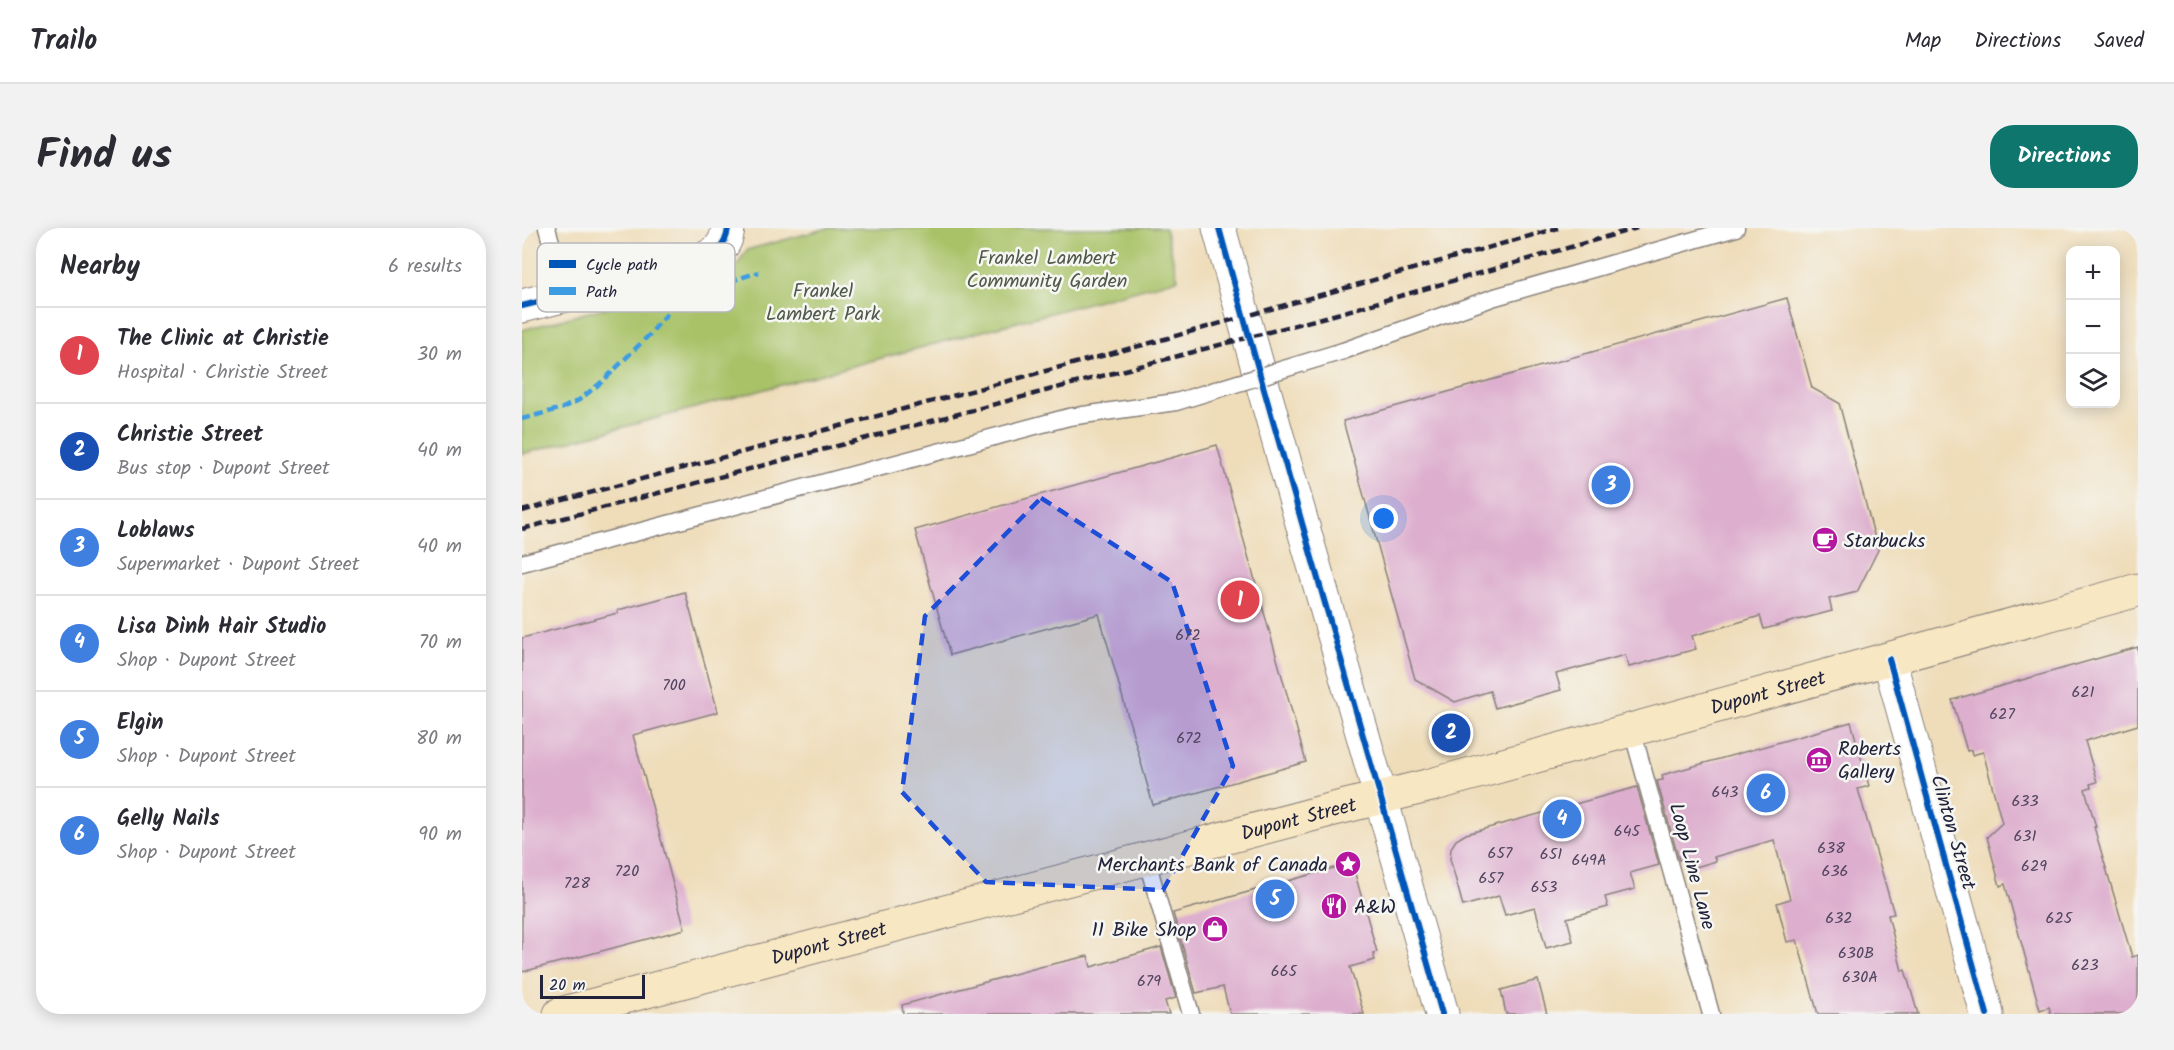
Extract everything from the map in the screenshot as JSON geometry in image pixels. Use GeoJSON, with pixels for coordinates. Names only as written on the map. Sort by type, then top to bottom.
{"type":"FeatureCollection","features":[{"type":"Feature","properties":{"kind":"main road","name":"Dupont Street"},"geometry":{"type":"LineString","coordinates":[[560,1014],[1381,798],[2138,590]]}},
{"type":"Feature","properties":{"kind":"street"},"geometry":{"type":"LineString","coordinates":[[723,243],[728,228]]}},
{"type":"Feature","properties":{"kind":"street"},"geometry":{"type":"LineString","coordinates":[[1219,228],[1442,1014]]}},
{"type":"Feature","properties":{"kind":"street"},"geometry":{"type":"LineString","coordinates":[[522,306],[537,302]]}},
{"type":"Feature","properties":{"kind":"street","name":"Clinton Street"},"geometry":{"type":"LineString","coordinates":[[1889,659],[1988,1014]]}},
{"type":"Feature","properties":{"kind":"lane"},"geometry":{"type":"LineString","coordinates":[[547,228],[551,243]]}},
{"type":"Feature","properties":{"kind":"lane"},"geometry":{"type":"LineString","coordinates":[[522,563],[1069,417],[1176,402],[1343,351],[1495,297],[1736,228]]}},
{"type":"Feature","properties":{"kind":"lane","name":"Loop Line Lane"},"geometry":{"type":"LineString","coordinates":[[1632,730],[1712,1014]]}},
{"type":"Feature","properties":{"kind":"lane"},"geometry":{"type":"LineString","coordinates":[[1146,858],[1191,1014]]}},
{"type":"Feature","properties":{"kind":"highlighted area"},"geometry":{"type":"Polygon","coordinates":[[[1041,498],[1172,582],[1233,766],[1163,890],[986,882],[902,792],[925,616],[1041,498]]]}},
{"type":"Feature","properties":{"kind":"green space","name":"Frankel Lambert Park"},"geometry":{"type":"Polygon","coordinates":[[[828,228],[1165,228],[1178,279],[522,454],[522,330],[589,312],[735,312],[735,268],[747,250],[828,228]]]}},
{"type":"Feature","properties":{"kind":"building"},"geometry":{"type":"Polygon","coordinates":[[[1787,298],[1812,388],[1839,403],[1878,550],[1857,592],[1829,599],[1832,611],[1764,629],[1760,616],[1692,636],[1696,649],[1629,667],[1625,655],[1556,674],[1561,690],[1495,708],[1490,691],[1455,702],[1415,679],[1343,421],[1787,298]]]}},
{"type":"Feature","properties":{"kind":"building"},"geometry":{"type":"Polygon","coordinates":[[[1217,445],[1306,762],[1153,805],[1099,614],[950,655],[915,530],[1217,445]]]}},
{"type":"Feature","properties":{"kind":"building"},"geometry":{"type":"Polygon","coordinates":[[[685,592],[718,712],[633,735],[685,929],[522,972],[522,638],[618,613],[618,610],[685,592]]]}},
{"type":"Feature","properties":{"kind":"building"},"geometry":{"type":"Polygon","coordinates":[[[2138,647],[2138,725],[2085,741],[2097,782],[2085,789],[2132,957],[2138,955],[2138,1014],[2051,1014],[2049,1007],[2040,1010],[2005,884],[2000,886],[1987,837],[2002,823],[1983,752],[1972,755],[1971,750],[1967,751],[1952,700],[2138,647]]]}},
{"type":"Feature","properties":{"kind":"building"},"geometry":{"type":"Polygon","coordinates":[[[1851,722],[1869,786],[1858,789],[1894,914],[1888,915],[1902,971],[1905,970],[1918,1014],[1818,1014],[1797,940],[1787,942],[1777,903],[1790,899],[1774,840],[1714,857],[1716,861],[1689,869],[1686,858],[1679,860],[1657,781],[1663,780],[1662,775],[1851,722]]]}},
{"type":"Feature","properties":{"kind":"building"},"geometry":{"type":"Polygon","coordinates":[[[1637,787],[1659,865],[1630,873],[1635,889],[1605,897],[1608,907],[1567,918],[1573,941],[1546,948],[1535,907],[1505,915],[1499,896],[1463,906],[1450,859],[1451,848],[1456,840],[1466,834],[1637,787]]]}},
{"type":"Feature","properties":{"kind":"building"},"geometry":{"type":"Polygon","coordinates":[[[1352,863],[1377,952],[1373,953],[1375,960],[1350,967],[1364,1014],[1230,1014],[1223,987],[1196,993],[1173,913],[1352,863]]]}},
{"type":"Feature","properties":{"kind":"building"},"geometry":{"type":"Polygon","coordinates":[[[1161,947],[1176,998],[1165,1001],[1169,1014],[903,1014],[902,1005],[1040,967],[1088,956],[1091,967],[1161,947]]]}},
{"type":"Feature","properties":{"kind":"building"},"geometry":{"type":"Polygon","coordinates":[[[1538,980],[1547,1014],[1506,1014],[1501,990],[1538,980]]]}},
{"type":"Feature","properties":{"kind":"railway"},"geometry":{"type":"LineString","coordinates":[[522,511],[1154,342],[1558,228]]}},
{"type":"Feature","properties":{"kind":"railway"},"geometry":{"type":"LineString","coordinates":[[522,529],[1337,314],[1637,228]]}},
{"type":"Feature","properties":{"kind":"marked path"},"geometry":{"type":"LineString","coordinates":[[735,280],[759,272]]}},
{"type":"Feature","properties":{"kind":"marked path"},"geometry":{"type":"LineString","coordinates":[[522,419],[563,408],[579,400],[603,381],[668,312]]}},
{"type":"Feature","properties":{"kind":"cycle path"},"geometry":{"type":"LineString","coordinates":[[723,243],[728,228]]}},
{"type":"Feature","properties":{"kind":"cycle path"},"geometry":{"type":"LineString","coordinates":[[1219,228],[1442,1014]]}},
{"type":"Feature","properties":{"kind":"cycle path"},"geometry":{"type":"LineString","coordinates":[[522,306],[537,302]]}},
{"type":"Feature","properties":{"kind":"cycle path"},"geometry":{"type":"LineString","coordinates":[[1889,659],[1987,1014]]}},
{"type":"Feature","properties":{"kind":"place","name":"Loblaws"},"geometry":{"type":"Point","coordinates":[1611,485]}},
{"type":"Feature","properties":{"kind":"place","name":"Starbucks"},"geometry":{"type":"Point","coordinates":[1825,540]}},
{"type":"Feature","properties":{"kind":"place","name":"The Clinic at Christie"},"geometry":{"type":"Point","coordinates":[1240,600]}},
{"type":"Feature","properties":{"kind":"place","name":"Christie Street"},"geometry":{"type":"Point","coordinates":[1451,733]}},
{"type":"Feature","properties":{"kind":"place","name":"Roberts Gallery"},"geometry":{"type":"Point","coordinates":[1819,760]}},
{"type":"Feature","properties":{"kind":"place","name":"Gelly Nails"},"geometry":{"type":"Point","coordinates":[1766,793]}},
{"type":"Feature","properties":{"kind":"place","name":"Lisa Dinh Hair Studio"},"geometry":{"type":"Point","coordinates":[1562,819]}},
{"type":"Feature","properties":{"kind":"place","name":"Merchants Bank of Canada"},"geometry":{"type":"Point","coordinates":[1348,864]}},
{"type":"Feature","properties":{"kind":"place","name":"Elgin"},"geometry":{"type":"Point","coordinates":[1275,899]}},
{"type":"Feature","properties":{"kind":"place","name":"A&W"},"geometry":{"type":"Point","coordinates":[1334,906]}},
{"type":"Feature","properties":{"kind":"place","name":"11 Bike Shop"},"geometry":{"type":"Point","coordinates":[1215,929]}},
{"type":"Feature","properties":{"kind":"park label","name":"Frankel Lambert Community Garden"},"geometry":{"type":"Point","coordinates":[1047,268]}}]}
